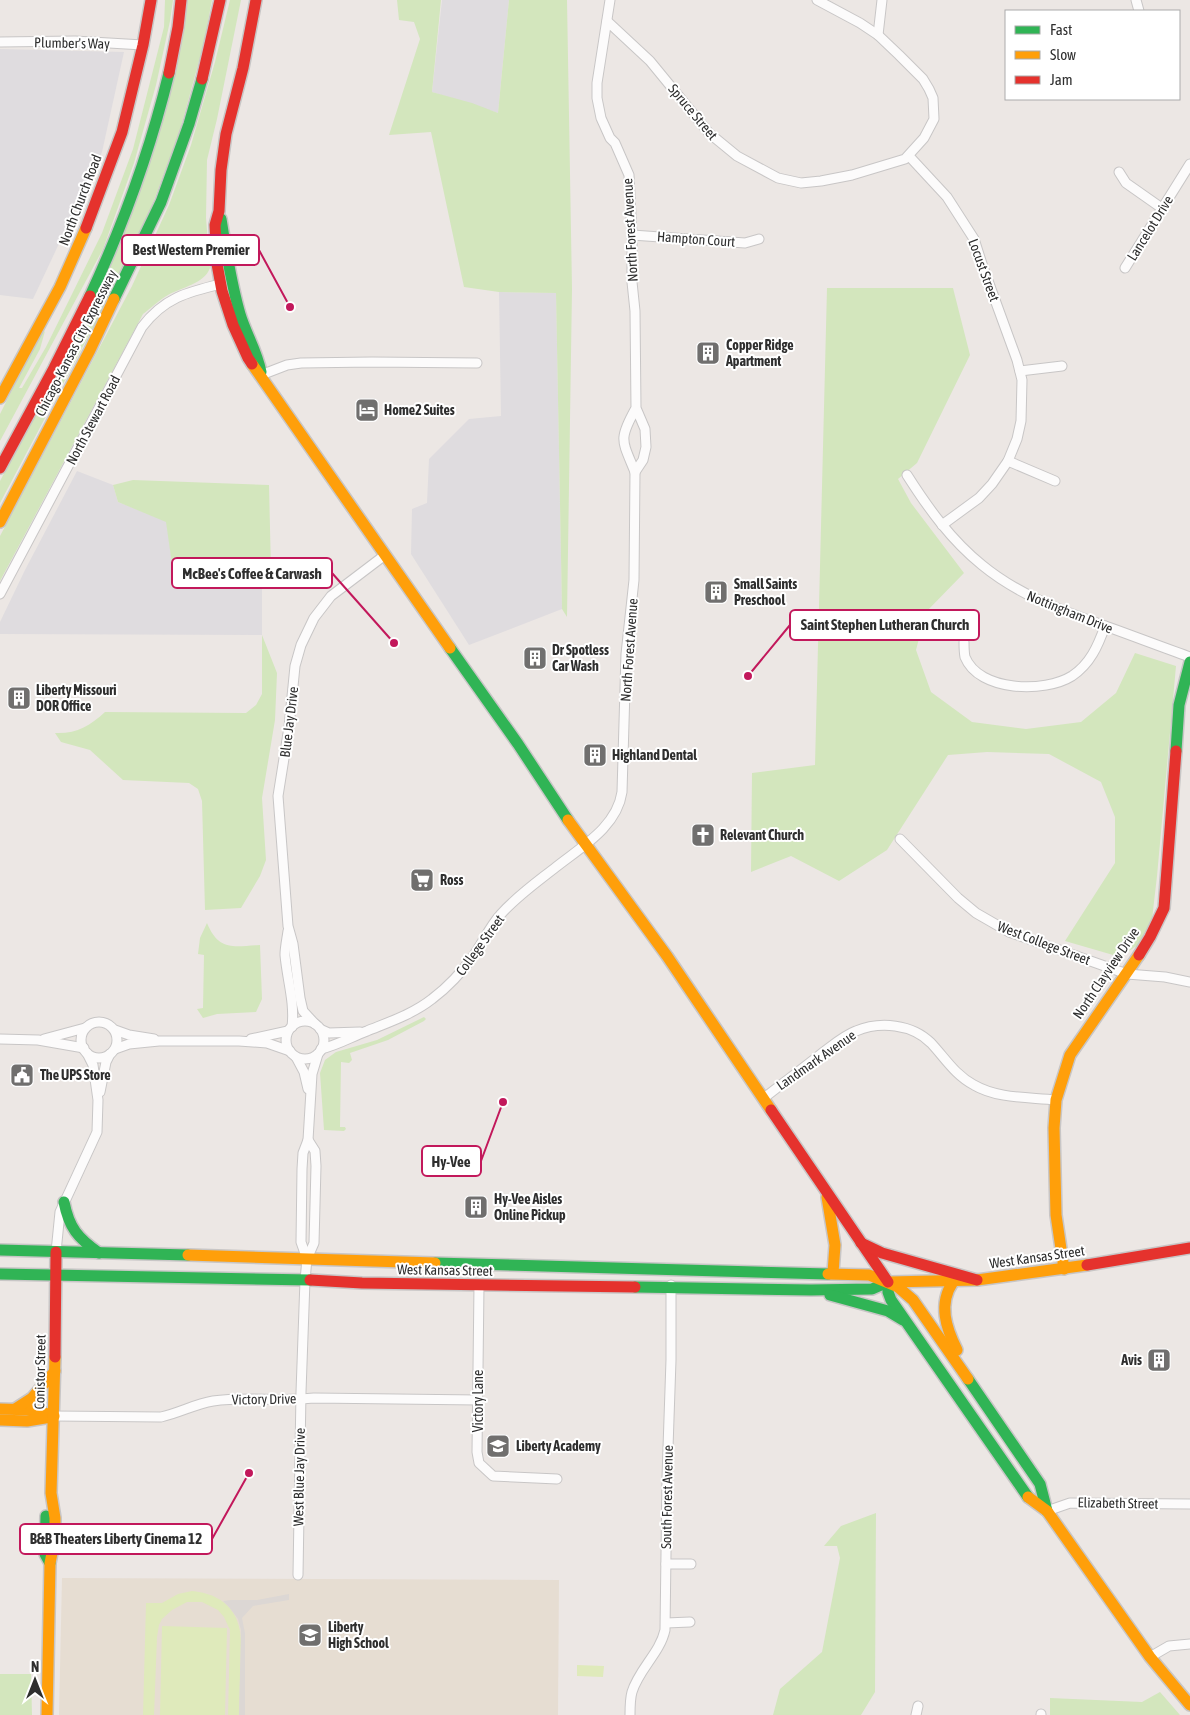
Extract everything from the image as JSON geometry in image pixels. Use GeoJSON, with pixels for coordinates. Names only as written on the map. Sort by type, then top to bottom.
{"type":"FeatureCollection","features":[{"type":"Feature","properties":{"kind":"main road","name":"North Church Road"},"geometry":{"type":"LineString","coordinates":[[0,398],[4,380],[60,288],[86,229],[122,132],[143,45],[151,0]]}},
{"type":"Feature","properties":{"kind":"main road","name":"Chicago-Kansas City Expressway"},"geometry":{"type":"LineString","coordinates":[[0,468],[64,346],[106,260],[133,195],[152,139],[167,81],[181,0]]}},
{"type":"Feature","properties":{"kind":"main road","name":"Chicago-Kansas City Expressway"},"geometry":{"type":"LineString","coordinates":[[0,522],[90,350],[161,202],[189,124],[206,65],[220,0]]}},
{"type":"Feature","properties":{"kind":"main road"},"geometry":{"type":"LineString","coordinates":[[256,0],[243,68],[226,134],[221,170],[219,211],[214,231],[221,284],[229,315],[248,358],[262,375],[311,450],[518,744],[574,829],[667,956],[888,1282],[913,1300],[1040,1484],[1047,1510],[1150,1657],[1190,1705]]}},
{"type":"Feature","properties":{"kind":"main road"},"geometry":{"type":"LineString","coordinates":[[219,211],[223,224],[231,282],[241,317],[258,356],[262,375]]}},
{"type":"Feature","properties":{"kind":"main road","name":"North Clayview Drive"},"geometry":{"type":"LineString","coordinates":[[1064,1269],[1060,1254],[1056,1215],[1054,1128],[1056,1100],[1070,1055],[1127,974],[1150,937],[1164,908],[1179,705],[1190,662]]}},
{"type":"Feature","properties":{"kind":"main road"},"geometry":{"type":"LineString","coordinates":[[826,1191],[836,1252],[836,1264],[833,1273]]}},
{"type":"Feature","properties":{"kind":"main road"},"geometry":{"type":"LineString","coordinates":[[64,1202],[73,1232],[98,1253]]}},
{"type":"Feature","properties":{"kind":"main road"},"geometry":{"type":"LineString","coordinates":[[860,1242],[882,1253],[977,1280]]}},
{"type":"Feature","properties":{"kind":"main road","name":"West Kansas Street"},"geometry":{"type":"LineString","coordinates":[[0,1250],[833,1273],[869,1275],[888,1282],[953,1282],[1064,1269],[1190,1248]]}},
{"type":"Feature","properties":{"kind":"main road","name":"Conistor Street"},"geometry":{"type":"LineString","coordinates":[[47,1715],[50,1562],[45,1554],[46,1504],[51,1493],[54,1416],[56,1252]]}},
{"type":"Feature","properties":{"kind":"main road","name":"West Kansas Street"},"geometry":{"type":"LineString","coordinates":[[0,1274],[305,1280],[479,1286],[811,1290],[872,1289],[888,1282]]}},
{"type":"Feature","properties":{"kind":"main road"},"geometry":{"type":"LineString","coordinates":[[888,1282],[888,1292],[891,1300],[906,1323],[1024,1492],[1030,1499],[1047,1510]]}},
{"type":"Feature","properties":{"kind":"main road"},"geometry":{"type":"LineString","coordinates":[[953,1282],[945,1296],[946,1322],[950,1336],[964,1363],[971,1384]]}},
{"type":"Feature","properties":{"kind":"main road"},"geometry":{"type":"LineString","coordinates":[[811,1290],[888,1311],[897,1315],[906,1323]]}},
{"type":"Feature","properties":{"kind":"main road"},"geometry":{"type":"LineString","coordinates":[[15,1410],[33,1399],[54,1371]]}},
{"type":"Feature","properties":{"kind":"main road"},"geometry":{"type":"LineString","coordinates":[[0,1409],[35,1410],[54,1416]]}},
{"type":"Feature","properties":{"kind":"main road"},"geometry":{"type":"LineString","coordinates":[[0,1420],[27,1421],[54,1416]]}},
{"type":"Feature","properties":{"kind":"street","name":"North Forest Avenue"},"geometry":{"type":"LineString","coordinates":[[610,0],[597,83],[597,98],[600,118],[610,138],[616,143],[629,175],[632,282],[635,312],[636,408],[645,429],[646,447],[643,460],[635,472]]}},
{"type":"Feature","properties":{"kind":"street"},"geometry":{"type":"LineString","coordinates":[[818,0],[878,35],[922,79],[929,89],[934,119],[930,130],[909,156]]}},
{"type":"Feature","properties":{"kind":"street"},"geometry":{"type":"LineString","coordinates":[[878,35],[882,0]]}},
{"type":"Feature","properties":{"kind":"street","name":"Spruce Street"},"geometry":{"type":"LineString","coordinates":[[607,21],[650,62],[709,133],[737,156],[778,178],[801,183],[821,182],[886,166],[909,156]]}},
{"type":"Feature","properties":{"kind":"street","name":"Plumber's Way"},"geometry":{"type":"LineString","coordinates":[[0,42],[75,41],[143,45]]}},
{"type":"Feature","properties":{"kind":"street","name":"Locust Street"},"geometry":{"type":"LineString","coordinates":[[909,156],[947,197],[974,239],[1020,371],[1021,421],[1017,439],[1008,461],[992,484],[979,498],[942,525]]}},
{"type":"Feature","properties":{"kind":"street","name":"Lancelot Drive"},"geometry":{"type":"LineString","coordinates":[[1125,268],[1190,164]]}},
{"type":"Feature","properties":{"kind":"street"},"geometry":{"type":"LineString","coordinates":[[1119,172],[1126,183],[1163,209]]}},
{"type":"Feature","properties":{"kind":"street","name":"Hampton Court"},"geometry":{"type":"LineString","coordinates":[[632,235],[745,243],[759,239]]}},
{"type":"Feature","properties":{"kind":"street","name":"North Stewart Road"},"geometry":{"type":"LineString","coordinates":[[0,594],[142,327],[157,310],[177,297],[221,284]]}},
{"type":"Feature","properties":{"kind":"street"},"geometry":{"type":"LineString","coordinates":[[262,375],[287,365],[319,362],[478,363]]}},
{"type":"Feature","properties":{"kind":"street"},"geometry":{"type":"LineString","coordinates":[[1020,371],[1062,366]]}},
{"type":"Feature","properties":{"kind":"street","name":"North Forest Avenue"},"geometry":{"type":"LineString","coordinates":[[586,844],[612,817],[622,792],[626,654],[634,580],[635,472],[624,447],[624,434],[636,408]]}},
{"type":"Feature","properties":{"kind":"street"},"geometry":{"type":"LineString","coordinates":[[1008,461],[1055,481]]}},
{"type":"Feature","properties":{"kind":"street","name":"Nottingham Drive"},"geometry":{"type":"LineString","coordinates":[[907,475],[942,525],[974,558],[1010,586],[1046,604],[1190,657]]}},
{"type":"Feature","properties":{"kind":"street","name":"Blue Jay Drive"},"geometry":{"type":"LineString","coordinates":[[290,1029],[292,1002],[285,952],[288,926],[278,796],[296,666],[301,645],[314,618],[331,596],[385,554]]}},
{"type":"Feature","properties":{"kind":"street"},"geometry":{"type":"LineString","coordinates":[[964,642],[966,657],[977,672],[986,678],[1009,686],[1037,687],[1060,682],[1080,670],[1095,652],[1106,626]]}},
{"type":"Feature","properties":{"kind":"street","name":"West College Street"},"geometry":{"type":"LineString","coordinates":[[900,838],[958,898],[989,921],[1009,932],[1127,974],[1165,977],[1190,982]]}},
{"type":"Feature","properties":{"kind":"street","name":"College Street"},"geometry":{"type":"LineString","coordinates":[[320,1051],[398,1020],[431,1000],[455,979],[474,955],[500,914],[586,844]]}},
{"type":"Feature","properties":{"kind":"street","name":"Blue Jay Drive"},"geometry":{"type":"LineString","coordinates":[[288,926],[293,944],[303,1010],[318,1027]]}},
{"type":"Feature","properties":{"kind":"street"},"geometry":{"type":"LineString","coordinates":[[239,1041],[290,1029],[303,1021],[318,1027],[324,1039],[312,1074],[308,1140],[303,1153],[301,1242],[307,1259]]}},
{"type":"Feature","properties":{"kind":"street"},"geometry":{"type":"LineString","coordinates":[[38,1040],[78,1031],[99,1022],[129,1035],[159,1041]]}},
{"type":"Feature","properties":{"kind":"street","name":"Landmark Avenue"},"geometry":{"type":"LineString","coordinates":[[764,1098],[845,1036],[864,1028],[883,1025],[903,1028],[921,1036],[929,1042],[957,1074],[987,1091],[1009,1096],[1056,1100]]}},
{"type":"Feature","properties":{"kind":"street","name":"College Street"},"geometry":{"type":"LineString","coordinates":[[318,1027],[329,1033],[365,1032]]}},
{"type":"Feature","properties":{"kind":"street"},"geometry":{"type":"LineString","coordinates":[[56,1252],[58,1223],[64,1202],[97,1132],[98,1100],[93,1065],[85,1051],[81,1038],[85,1028]]}},
{"type":"Feature","properties":{"kind":"street"},"geometry":{"type":"LineString","coordinates":[[290,1029],[286,1042],[304,1072],[310,1099]]}},
{"type":"Feature","properties":{"kind":"street"},"geometry":{"type":"LineString","coordinates":[[98,1100],[106,1062],[118,1040],[115,1030]]}},
{"type":"Feature","properties":{"kind":"street"},"geometry":{"type":"LineString","coordinates":[[0,1039],[38,1040],[85,1051],[91,1056],[101,1058],[129,1044],[159,1041],[268,1043],[293,1054],[308,1058],[320,1051]]}},
{"type":"Feature","properties":{"kind":"street"},"geometry":{"type":"LineString","coordinates":[[307,1259],[314,1243],[316,1166],[315,1151],[308,1140]]}},
{"type":"Feature","properties":{"kind":"street","name":"West Blue Jay Drive"},"geometry":{"type":"LineString","coordinates":[[298,1575],[301,1399],[307,1259]]}},
{"type":"Feature","properties":{"kind":"street","name":"South Forest Avenue"},"geometry":{"type":"LineString","coordinates":[[630,1715],[630,1697],[634,1686],[664,1636],[666,1622],[671,1270]]}},
{"type":"Feature","properties":{"kind":"street","name":"Victory Lane"},"geometry":{"type":"LineString","coordinates":[[479,1286],[476,1452],[479,1463],[493,1476],[557,1479]]}},
{"type":"Feature","properties":{"kind":"street","name":"Victory Drive"},"geometry":{"type":"LineString","coordinates":[[54,1416],[161,1417],[172,1415],[198,1404],[213,1401],[250,1399],[478,1400]]}},
{"type":"Feature","properties":{"kind":"street","name":"Elizabeth Street"},"geometry":{"type":"LineString","coordinates":[[1047,1510],[1070,1503],[1190,1504]]}},
{"type":"Feature","properties":{"kind":"street"},"geometry":{"type":"LineString","coordinates":[[666,1564],[691,1564]]}},
{"type":"Feature","properties":{"kind":"street"},"geometry":{"type":"LineString","coordinates":[[666,1622],[690,1622]]}},
{"type":"Feature","properties":{"kind":"street"},"geometry":{"type":"LineString","coordinates":[[1150,1657],[1169,1646],[1190,1644]]}},
{"type":"Feature","properties":{"kind":"shaded area"},"geometry":{"type":"Polygon","coordinates":[[[442,0],[509,0],[498,113],[432,92],[442,0]]]}},
{"type":"Feature","properties":{"kind":"shaded area"},"geometry":{"type":"Polygon","coordinates":[[[0,49],[124,52],[102,152],[33,299],[0,295],[0,49]]]}},
{"type":"Feature","properties":{"kind":"shaded area"},"geometry":{"type":"Polygon","coordinates":[[[499,292],[556,293],[562,609],[469,645],[411,554],[412,509],[427,503],[429,459],[469,419],[501,416],[499,292]]]}},
{"type":"Feature","properties":{"kind":"shaded area"},"geometry":{"type":"Polygon","coordinates":[[[77,471],[113,485],[118,502],[167,521],[173,571],[262,571],[262,635],[0,634],[0,622],[77,471]]]}},
{"type":"Feature","properties":{"kind":"shaded area","name":"Liberty High School"},"geometry":{"type":"Polygon","coordinates":[[[62,1578],[559,1580],[558,1715],[59,1715],[62,1578]]]}},
{"type":"Feature","properties":{"kind":"shaded area"},"geometry":{"type":"Polygon","coordinates":[[[289,1594],[289,1600],[253,1606],[242,1618],[245,1633],[245,1715],[239,1715],[241,1630],[238,1619],[223,1601],[257,1600],[289,1594]]]}},
{"type":"Feature","properties":{"kind":"green space"},"geometry":{"type":"Polygon","coordinates":[[[165,0],[173,0],[156,85],[134,163],[103,249],[0,441],[0,414],[39,336],[45,331],[40,349],[19,388],[22,388],[46,347],[102,233],[133,149],[164,27],[165,0]]]}},
{"type":"Feature","properties":{"kind":"green space"},"geometry":{"type":"Polygon","coordinates":[[[187,0],[212,0],[204,43],[179,134],[148,216],[124,269],[0,503],[0,481],[98,294],[187,0]]]}},
{"type":"Feature","properties":{"kind":"green space"},"geometry":{"type":"Polygon","coordinates":[[[230,0],[241,0],[207,160],[206,218],[210,268],[203,278],[168,295],[143,314],[0,581],[0,536],[132,286],[169,205],[191,145],[215,62],[230,0]]]}},
{"type":"Feature","properties":{"kind":"green space"},"geometry":{"type":"Polygon","coordinates":[[[397,0],[441,0],[432,92],[472,103],[498,113],[509,0],[567,0],[572,289],[567,617],[562,609],[556,293],[499,292],[464,287],[431,132],[389,135],[420,39],[414,22],[399,20],[397,0]]]}},
{"type":"Feature","properties":{"kind":"green space"},"geometry":{"type":"Polygon","coordinates":[[[827,288],[953,288],[970,355],[917,463],[898,479],[911,503],[964,573],[926,612],[916,650],[931,692],[972,722],[1026,729],[1081,722],[1116,693],[1135,653],[1176,666],[1150,937],[1120,957],[1065,941],[1115,863],[1115,817],[1101,782],[1049,754],[987,752],[948,755],[887,850],[839,881],[791,856],[751,872],[752,773],[815,765],[827,288]]]}},
{"type":"Feature","properties":{"kind":"green space"},"geometry":{"type":"Polygon","coordinates":[[[133,480],[269,485],[271,571],[173,571],[166,522],[118,502],[113,485],[133,480]]]}},
{"type":"Feature","properties":{"kind":"green space"},"geometry":{"type":"Polygon","coordinates":[[[262,635],[277,673],[275,720],[262,798],[266,860],[260,876],[241,908],[205,910],[202,801],[198,789],[189,783],[123,780],[90,750],[61,742],[55,733],[70,732],[82,728],[105,712],[246,713],[256,705],[262,694],[262,635]]]}},
{"type":"Feature","properties":{"kind":"green space"},"geometry":{"type":"Polygon","coordinates":[[[207,923],[217,939],[222,943],[235,946],[260,945],[262,999],[256,1012],[217,1014],[203,1018],[197,1009],[203,1008],[204,955],[198,954],[200,938],[207,923]]]}},
{"type":"Feature","properties":{"kind":"green space"},"geometry":{"type":"Polygon","coordinates":[[[424,1017],[426,1019],[424,1021],[388,1040],[350,1053],[352,1060],[349,1063],[341,1062],[340,1127],[345,1127],[346,1129],[344,1131],[324,1130],[320,1073],[325,1060],[336,1052],[377,1040],[424,1017]]]}},
{"type":"Feature","properties":{"kind":"green space"},"geometry":{"type":"Polygon","coordinates":[[[876,1513],[875,1692],[861,1715],[773,1715],[780,1689],[822,1652],[840,1558],[837,1546],[824,1546],[841,1526],[876,1513]]]}},
{"type":"Feature","properties":{"kind":"green space"},"geometry":{"type":"Polygon","coordinates":[[[192,1591],[221,1600],[228,1606],[237,1621],[241,1641],[239,1715],[228,1715],[230,1630],[224,1617],[218,1610],[202,1602],[187,1602],[172,1610],[162,1619],[159,1625],[154,1715],[143,1715],[146,1603],[162,1603],[178,1594],[192,1591]]]}},
{"type":"Feature","properties":{"kind":"green space"},"geometry":{"type":"Polygon","coordinates":[[[162,1626],[227,1628],[225,1715],[160,1715],[162,1626]]]}},
{"type":"Feature","properties":{"kind":"green space"},"geometry":{"type":"Polygon","coordinates":[[[577,1665],[604,1666],[603,1677],[577,1676],[577,1665]]]}},
{"type":"Feature","properties":{"kind":"green space"},"geometry":{"type":"Polygon","coordinates":[[[0,1674],[31,1674],[32,1715],[0,1715],[0,1674]]]}},
{"type":"Feature","properties":{"kind":"green space"},"geometry":{"type":"Polygon","coordinates":[[[1160,1692],[1180,1715],[1050,1715],[1050,1698],[1142,1702],[1160,1692]]]}},
{"type":"Feature","properties":{"kind":"traffic: fast"},"geometry":{"type":"LineString","coordinates":[[90,296],[114,241],[145,159],[169,73]]}},
{"type":"Feature","properties":{"kind":"traffic: fast"},"geometry":{"type":"LineString","coordinates":[[114,299],[161,202],[189,124],[202,79]]}},
{"type":"Feature","properties":{"kind":"traffic: fast"},"geometry":{"type":"LineString","coordinates":[[221,219],[237,302],[261,372]]}},
{"type":"Feature","properties":{"kind":"traffic: fast"},"geometry":{"type":"LineString","coordinates":[[450,648],[518,744],[568,820]]}},
{"type":"Feature","properties":{"kind":"traffic: fast"},"geometry":{"type":"LineString","coordinates":[[1176,751],[1179,705],[1190,662]]}},
{"type":"Feature","properties":{"kind":"traffic: fast"},"geometry":{"type":"LineString","coordinates":[[64,1202],[69,1219],[76,1232],[99,1253]]}},
{"type":"Feature","properties":{"kind":"traffic: fast"},"geometry":{"type":"LineString","coordinates":[[0,1250],[188,1255]]}},
{"type":"Feature","properties":{"kind":"traffic: fast"},"geometry":{"type":"LineString","coordinates":[[435,1263],[828,1274]]}},
{"type":"Feature","properties":{"kind":"traffic: fast"},"geometry":{"type":"LineString","coordinates":[[0,1274],[310,1280]]}},
{"type":"Feature","properties":{"kind":"traffic: fast"},"geometry":{"type":"LineString","coordinates":[[635,1287],[811,1290],[872,1289],[888,1282]]}},
{"type":"Feature","properties":{"kind":"traffic: fast"},"geometry":{"type":"LineString","coordinates":[[888,1282],[888,1292],[891,1300],[1028,1497]]}},
{"type":"Feature","properties":{"kind":"traffic: fast"},"geometry":{"type":"LineString","coordinates":[[830,1295],[888,1311],[903,1320]]}},
{"type":"Feature","properties":{"kind":"traffic: fast"},"geometry":{"type":"LineString","coordinates":[[968,1379],[1040,1484],[1047,1511]]}},
{"type":"Feature","properties":{"kind":"traffic: fast"},"geometry":{"type":"LineString","coordinates":[[46,1516],[45,1554],[50,1563]]}},
{"type":"Feature","properties":{"kind":"traffic: slow"},"geometry":{"type":"LineString","coordinates":[[0,398],[60,287],[86,228]]}},
{"type":"Feature","properties":{"kind":"traffic: slow"},"geometry":{"type":"LineString","coordinates":[[0,522],[90,350],[114,299]]}},
{"type":"Feature","properties":{"kind":"traffic: slow"},"geometry":{"type":"LineString","coordinates":[[252,364],[450,648]]}},
{"type":"Feature","properties":{"kind":"traffic: slow"},"geometry":{"type":"LineString","coordinates":[[568,820],[667,956],[771,1110]]}},
{"type":"Feature","properties":{"kind":"traffic: slow"},"geometry":{"type":"LineString","coordinates":[[1064,1269],[1056,1215],[1054,1128],[1056,1100],[1070,1055],[1139,955]]}},
{"type":"Feature","properties":{"kind":"traffic: slow"},"geometry":{"type":"LineString","coordinates":[[827,1197],[835,1245],[833,1273]]}},
{"type":"Feature","properties":{"kind":"traffic: slow"},"geometry":{"type":"LineString","coordinates":[[188,1255],[435,1263]]}},
{"type":"Feature","properties":{"kind":"traffic: slow"},"geometry":{"type":"LineString","coordinates":[[890,1282],[977,1280],[1087,1265]]}},
{"type":"Feature","properties":{"kind":"traffic: slow"},"geometry":{"type":"LineString","coordinates":[[828,1274],[869,1275],[898,1287],[913,1300],[968,1379]]}},
{"type":"Feature","properties":{"kind":"traffic: slow"},"geometry":{"type":"LineString","coordinates":[[953,1282],[948,1290],[945,1316],[957,1350]]}},
{"type":"Feature","properties":{"kind":"traffic: slow"},"geometry":{"type":"LineString","coordinates":[[47,1715],[50,1563],[55,1538],[55,1518],[51,1493],[55,1357]]}},
{"type":"Feature","properties":{"kind":"traffic: slow"},"geometry":{"type":"LineString","coordinates":[[15,1409],[32,1398],[55,1371]]}},
{"type":"Feature","properties":{"kind":"traffic: slow"},"geometry":{"type":"LineString","coordinates":[[0,1409],[35,1410],[54,1416]]}},
{"type":"Feature","properties":{"kind":"traffic: slow"},"geometry":{"type":"LineString","coordinates":[[0,1420],[27,1421],[51,1417]]}},
{"type":"Feature","properties":{"kind":"traffic: slow"},"geometry":{"type":"LineString","coordinates":[[1028,1497],[1047,1511],[1150,1657],[1190,1705]]}},
{"type":"Feature","properties":{"kind":"traffic: jam"},"geometry":{"type":"LineString","coordinates":[[86,228],[122,132],[143,45],[151,0]]}},
{"type":"Feature","properties":{"kind":"traffic: jam"},"geometry":{"type":"LineString","coordinates":[[169,73],[181,0]]}},
{"type":"Feature","properties":{"kind":"traffic: jam"},"geometry":{"type":"LineString","coordinates":[[202,79],[220,0]]}},
{"type":"Feature","properties":{"kind":"traffic: jam"},"geometry":{"type":"LineString","coordinates":[[252,364],[233,325],[222,291],[217,264],[215,225],[219,211],[221,170],[226,134],[243,68],[256,0]]}},
{"type":"Feature","properties":{"kind":"traffic: jam"},"geometry":{"type":"LineString","coordinates":[[0,468],[90,296]]}},
{"type":"Feature","properties":{"kind":"traffic: jam"},"geometry":{"type":"LineString","coordinates":[[1139,955],[1164,908],[1176,751]]}},
{"type":"Feature","properties":{"kind":"traffic: jam"},"geometry":{"type":"LineString","coordinates":[[771,1110],[888,1282]]}},
{"type":"Feature","properties":{"kind":"traffic: jam"},"geometry":{"type":"LineString","coordinates":[[861,1243],[882,1253],[977,1280]]}},
{"type":"Feature","properties":{"kind":"traffic: jam"},"geometry":{"type":"LineString","coordinates":[[1087,1265],[1190,1248]]}},
{"type":"Feature","properties":{"kind":"traffic: jam"},"geometry":{"type":"LineString","coordinates":[[55,1357],[56,1252]]}},
{"type":"Feature","properties":{"kind":"traffic: jam"},"geometry":{"type":"LineString","coordinates":[[310,1280],[362,1283],[635,1287]]}},
{"type":"Feature","properties":{"kind":"place","name":"Best Western Premier"},"geometry":{"type":"Point","coordinates":[290,307]}},
{"type":"Feature","properties":{"kind":"place","name":"Copper Ridge Apartment"},"geometry":{"type":"Point","coordinates":[708,353]}},
{"type":"Feature","properties":{"kind":"place","name":"Home2 Suites"},"geometry":{"type":"Point","coordinates":[367,410]}},
{"type":"Feature","properties":{"kind":"place","name":"Small Saints Preschool"},"geometry":{"type":"Point","coordinates":[716,592]}},
{"type":"Feature","properties":{"kind":"place","name":"McBee's Coffee & Carwash"},"geometry":{"type":"Point","coordinates":[394,643]}},
{"type":"Feature","properties":{"kind":"place","name":"Dr Spotless Car Wash"},"geometry":{"type":"Point","coordinates":[535,658]}},
{"type":"Feature","properties":{"kind":"place","name":"Saint Stephen Lutheran Church"},"geometry":{"type":"Point","coordinates":[748,676]}},
{"type":"Feature","properties":{"kind":"place","name":"Liberty Missouri DOR Office"},"geometry":{"type":"Point","coordinates":[19,698]}},
{"type":"Feature","properties":{"kind":"place","name":"Highland Dental"},"geometry":{"type":"Point","coordinates":[595,755]}},
{"type":"Feature","properties":{"kind":"place","name":"Relevant Church"},"geometry":{"type":"Point","coordinates":[703,835]}},
{"type":"Feature","properties":{"kind":"place","name":"Ross"},"geometry":{"type":"Point","coordinates":[422,880]}},
{"type":"Feature","properties":{"kind":"place","name":"The UPS Store"},"geometry":{"type":"Point","coordinates":[22,1075]}},
{"type":"Feature","properties":{"kind":"place","name":"Hy-Vee"},"geometry":{"type":"Point","coordinates":[503,1102]}},
{"type":"Feature","properties":{"kind":"place","name":"Hy-Vee Aisles Online Pickup"},"geometry":{"type":"Point","coordinates":[476,1207]}},
{"type":"Feature","properties":{"kind":"place","name":"Avis"},"geometry":{"type":"Point","coordinates":[1159,1360]}},
{"type":"Feature","properties":{"kind":"place","name":"Liberty Academy"},"geometry":{"type":"Point","coordinates":[498,1446]}},
{"type":"Feature","properties":{"kind":"place","name":"B&B Theaters Liberty Cinema 12"},"geometry":{"type":"Point","coordinates":[249,1473]}},
{"type":"Feature","properties":{"kind":"place","name":"Liberty High School"},"geometry":{"type":"Point","coordinates":[310,1635]}}]}
